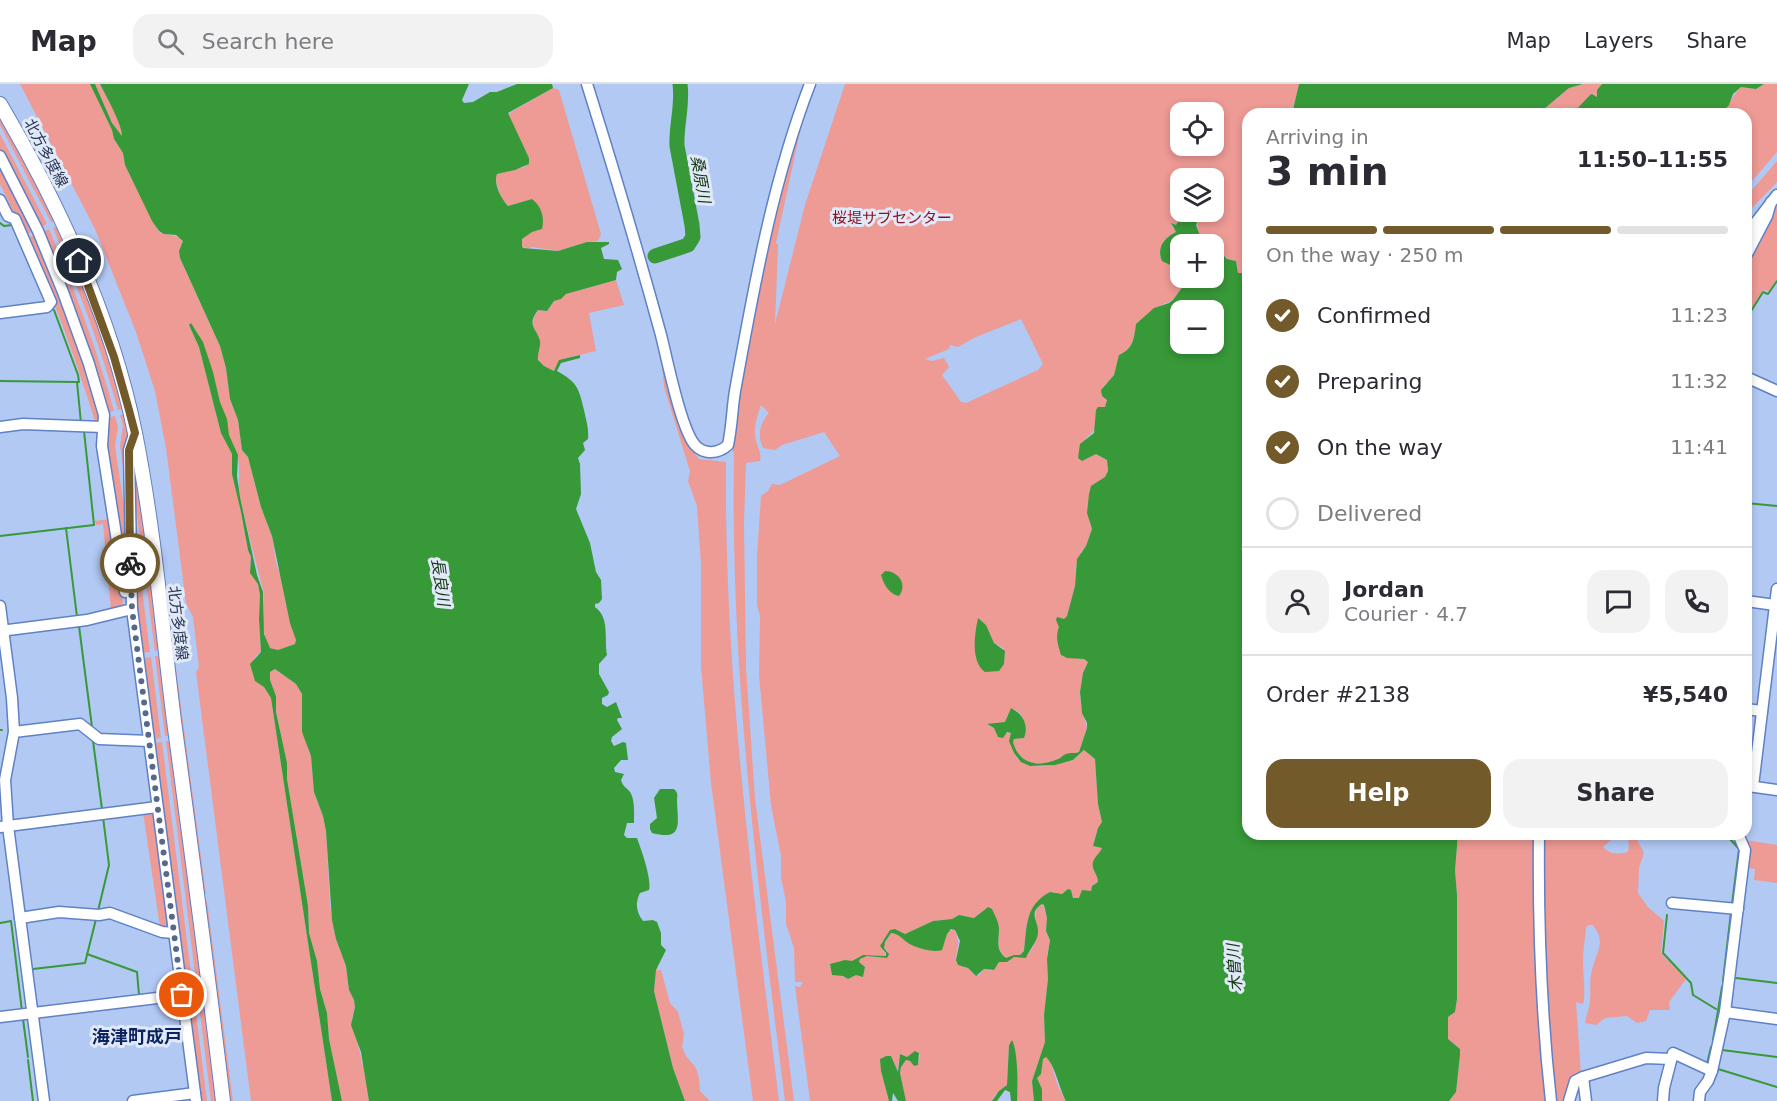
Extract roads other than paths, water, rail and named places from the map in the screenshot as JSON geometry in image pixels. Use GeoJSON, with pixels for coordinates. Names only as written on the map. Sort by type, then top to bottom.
{"type":"FeatureCollection","features":[{"type":"Feature","properties":{"kind":"main road","name":"北方多度線"},"geometry":{"type":"LineString","coordinates":[[0,104],[27,149],[88,281],[114,357],[135,433],[150,529],[223,1101]]}},
{"type":"Feature","properties":{"kind":"street"},"geometry":{"type":"LineString","coordinates":[[587,84],[661,335],[681,412],[695,446],[710,452],[723,449],[728,445],[735,393],[770,211],[787,150],[810,84]]}},
{"type":"Feature","properties":{"kind":"street"},"geometry":{"type":"LineString","coordinates":[[0,156],[38,231],[90,364],[104,415],[102,446],[125,592],[132,609]]}},
{"type":"Feature","properties":{"kind":"street"},"geometry":{"type":"LineString","coordinates":[[1752,227],[1774,199]]}},
{"type":"Feature","properties":{"kind":"street"},"geometry":{"type":"LineString","coordinates":[[1752,245],[1774,199]]}},
{"type":"Feature","properties":{"kind":"street"},"geometry":{"type":"LineString","coordinates":[[0,200],[8,216],[15,219],[51,302],[47,307],[0,313]]}},
{"type":"Feature","properties":{"kind":"street"},"geometry":{"type":"LineString","coordinates":[[1752,380],[1777,391]]}},
{"type":"Feature","properties":{"kind":"street"},"geometry":{"type":"LineString","coordinates":[[0,427],[23,424],[103,427]]}},
{"type":"Feature","properties":{"kind":"street"},"geometry":{"type":"LineString","coordinates":[[133,1101],[195,1097],[132,609],[129,450],[135,433]]}},
{"type":"Feature","properties":{"kind":"street"},"geometry":{"type":"LineString","coordinates":[[1752,769],[1762,711],[1777,589]]}},
{"type":"Feature","properties":{"kind":"street"},"geometry":{"type":"LineString","coordinates":[[1752,602],[1775,605]]}},
{"type":"Feature","properties":{"kind":"street"},"geometry":{"type":"LineString","coordinates":[[0,606],[14,732],[5,780],[4,827],[20,918],[44,1101]]}},
{"type":"Feature","properties":{"kind":"street"},"geometry":{"type":"LineString","coordinates":[[2,631],[87,620],[132,609]]}},
{"type":"Feature","properties":{"kind":"street"},"geometry":{"type":"LineString","coordinates":[[1752,710],[1762,711]]}},
{"type":"Feature","properties":{"kind":"street"},"geometry":{"type":"LineString","coordinates":[[14,732],[80,724],[99,739],[149,741]]}},
{"type":"Feature","properties":{"kind":"street"},"geometry":{"type":"LineString","coordinates":[[1752,786],[1777,790]]}},
{"type":"Feature","properties":{"kind":"street"},"geometry":{"type":"LineString","coordinates":[[4,827],[157,807]]}},
{"type":"Feature","properties":{"kind":"street"},"geometry":{"type":"LineString","coordinates":[[1539,840],[1539,922],[1543,1014],[1551,1101]]}},
{"type":"Feature","properties":{"kind":"street"},"geometry":{"type":"LineString","coordinates":[[1699,1101],[1700,1092],[1712,1071],[1725,1012],[1745,850],[1741,840]]}},
{"type":"Feature","properties":{"kind":"street"},"geometry":{"type":"LineString","coordinates":[[1672,903],[1738,909]]}},
{"type":"Feature","properties":{"kind":"street"},"geometry":{"type":"LineString","coordinates":[[20,918],[59,912],[99,915],[110,913],[162,932],[174,933]]}},
{"type":"Feature","properties":{"kind":"street"},"geometry":{"type":"LineString","coordinates":[[0,1017],[182,995]]}},
{"type":"Feature","properties":{"kind":"street"},"geometry":{"type":"LineString","coordinates":[[1725,1012],[1777,1019]]}},
{"type":"Feature","properties":{"kind":"street"},"geometry":{"type":"LineString","coordinates":[[1664,1101],[1673,1053],[1712,1071]]}},
{"type":"Feature","properties":{"kind":"street"},"geometry":{"type":"LineString","coordinates":[[1569,1101],[1575,1081],[1583,1077],[1646,1058],[1671,1059]]}},
{"type":"Feature","properties":{"kind":"street"},"geometry":{"type":"LineString","coordinates":[[1583,1077],[1586,1101]]}},
{"type":"Feature","properties":{"kind":"water","name":"長良川"},"geometry":{"type":"Polygon","coordinates":[[[90,84],[95,84],[112,123],[122,136],[117,117],[100,84],[469,84],[462,100],[464,103],[473,102],[490,92],[497,92],[517,84],[552,84],[553,88],[508,113],[529,158],[529,164],[497,174],[496,182],[500,195],[508,206],[532,199],[542,212],[542,229],[522,239],[523,248],[558,251],[587,242],[609,242],[601,248],[604,259],[618,260],[622,269],[617,272],[616,280],[566,294],[554,301],[547,311],[538,310],[533,320],[533,327],[540,341],[538,360],[544,366],[554,371],[559,360],[580,355],[580,358],[561,363],[557,371],[576,386],[588,428],[588,439],[583,443],[585,450],[578,458],[581,494],[576,509],[590,543],[596,572],[601,580],[602,599],[595,604],[595,607],[605,623],[607,655],[599,664],[599,674],[609,692],[602,698],[602,704],[607,707],[616,702],[622,718],[617,720],[622,729],[612,737],[611,741],[614,746],[626,743],[628,760],[621,760],[614,768],[615,772],[624,774],[621,780],[632,795],[634,823],[627,823],[624,835],[627,838],[637,838],[649,879],[649,890],[640,893],[637,900],[639,914],[643,921],[657,922],[661,933],[661,945],[666,950],[656,970],[654,991],[673,1068],[685,1101],[369,1101],[361,1052],[351,1025],[355,1007],[354,1000],[349,990],[346,966],[332,920],[326,831],[314,792],[311,756],[302,732],[302,694],[296,684],[275,669],[270,672],[270,680],[276,696],[276,712],[287,763],[287,779],[308,906],[309,933],[317,961],[320,989],[327,1013],[329,1039],[342,1101],[332,1101],[271,698],[264,687],[255,681],[250,664],[261,652],[260,595],[258,584],[250,573],[251,557],[232,474],[232,454],[221,433],[199,347],[189,325],[191,323],[203,342],[227,419],[229,435],[238,455],[237,476],[240,497],[257,575],[263,592],[264,634],[270,648],[278,650],[295,644],[296,640],[290,623],[272,536],[261,507],[248,457],[242,450],[238,420],[230,399],[226,368],[220,346],[180,258],[179,251],[183,241],[176,235],[159,231],[152,221],[90,84]]]}},
{"type":"Feature","properties":{"kind":"water"},"geometry":{"type":"Polygon","coordinates":[[[1299,84],[1583,84],[1569,88],[1545,108],[1293,108],[1299,84]]]}},
{"type":"Feature","properties":{"kind":"water"},"geometry":{"type":"Polygon","coordinates":[[[1602,84],[1764,84],[1756,89],[1741,87],[1733,94],[1726,108],[1578,108],[1590,95],[1597,97],[1597,90],[1602,84]]]}},
{"type":"Feature","properties":{"kind":"water"},"geometry":{"type":"Polygon","coordinates":[[[1178,222],[1197,222],[1199,234],[1173,234],[1176,232],[1171,223],[1176,225],[1178,222]]]}},
{"type":"Feature","properties":{"kind":"water"},"geometry":{"type":"Polygon","coordinates":[[[1170,236],[1170,265],[1162,261],[1160,256],[1161,247],[1170,236]]]}},
{"type":"Feature","properties":{"kind":"water","name":"木曽川"},"geometry":{"type":"Polygon","coordinates":[[[1224,256],[1236,261],[1238,273],[1242,273],[1242,840],[1458,840],[1455,870],[1457,999],[1455,1012],[1448,1017],[1448,1039],[1460,1049],[1460,1055],[1456,1092],[1449,1101],[1066,1101],[1052,1065],[1046,1057],[1043,1059],[1041,1074],[1037,1078],[1042,1089],[1042,1101],[1034,1101],[1032,1081],[1045,1042],[1044,1015],[1050,940],[1046,931],[1047,918],[1042,904],[1035,910],[1037,938],[1026,958],[1014,957],[1007,962],[999,962],[994,970],[984,969],[976,976],[968,968],[958,965],[956,960],[960,941],[955,930],[951,929],[942,950],[939,951],[916,947],[891,933],[884,948],[889,954],[887,958],[867,956],[860,959],[859,962],[865,967],[863,977],[856,975],[848,979],[832,975],[830,964],[845,960],[852,961],[863,955],[886,956],[880,946],[890,930],[895,929],[905,934],[933,921],[952,919],[959,915],[974,918],[988,907],[992,909],[998,924],[1000,951],[1006,958],[1020,955],[1024,951],[1029,917],[1042,897],[1050,892],[1062,894],[1068,889],[1071,890],[1073,898],[1079,898],[1082,890],[1091,891],[1092,886],[1098,882],[1093,865],[1102,848],[1093,846],[1102,822],[1098,804],[1095,759],[1084,750],[1073,760],[1055,765],[1030,766],[1021,762],[1014,753],[1009,741],[1011,733],[1007,732],[1003,738],[998,737],[994,728],[987,724],[1005,722],[1011,708],[1019,713],[1026,729],[1024,738],[1014,739],[1013,742],[1020,755],[1030,762],[1050,762],[1066,754],[1079,752],[1087,728],[1082,713],[1080,692],[1083,673],[1088,662],[1084,659],[1067,658],[1061,655],[1057,638],[1059,627],[1056,620],[1057,617],[1064,619],[1067,616],[1075,586],[1077,559],[1086,546],[1092,529],[1087,513],[1091,486],[1105,477],[1108,471],[1107,460],[1096,454],[1082,461],[1078,458],[1080,444],[1094,433],[1096,410],[1098,407],[1105,407],[1107,400],[1102,396],[1101,390],[1114,375],[1119,355],[1132,343],[1136,324],[1154,308],[1170,302],[1170,354],[1224,354],[1224,300],[1173,300],[1182,288],[1224,288],[1224,256]]]}},
{"type":"Feature","properties":{"kind":"water"},"geometry":{"type":"Polygon","coordinates":[[[885,571],[894,573],[900,579],[902,591],[899,596],[885,586],[881,575],[885,571]]]}},
{"type":"Feature","properties":{"kind":"water"},"geometry":{"type":"Polygon","coordinates":[[[978,618],[986,625],[994,643],[1005,651],[1004,664],[999,671],[985,672],[977,661],[975,646],[978,618]]]}},
{"type":"Feature","properties":{"kind":"water"},"geometry":{"type":"Polygon","coordinates":[[[660,789],[674,789],[677,793],[678,824],[674,833],[669,835],[652,833],[650,829],[650,824],[657,818],[654,798],[660,789]]]}},
{"type":"Feature","properties":{"kind":"water"},"geometry":{"type":"Polygon","coordinates":[[[1012,1040],[1016,1060],[1017,1101],[1011,1101],[1010,1092],[1005,1090],[997,1101],[992,1101],[1007,1085],[1009,1045],[1012,1040]]]}},
{"type":"Feature","properties":{"kind":"water"},"geometry":{"type":"Polygon","coordinates":[[[915,1051],[919,1053],[918,1065],[914,1066],[906,1060],[901,1067],[900,1073],[906,1101],[898,1101],[893,1093],[892,1101],[889,1101],[880,1059],[891,1056],[898,1072],[900,1054],[907,1057],[915,1051]]]}},
{"type":"Feature","properties":{"kind":"waterway","name":"桑原川"},"geometry":{"type":"LineString","coordinates":[[655,256],[688,245],[693,237],[677,146],[680,84]]}},
{"type":"Feature","properties":{"kind":"waterway"},"geometry":{"type":"LineString","coordinates":[[12,222],[29,264]]}},
{"type":"Feature","properties":{"kind":"waterway"},"geometry":{"type":"LineString","coordinates":[[0,223],[4,226],[12,225]]}},
{"type":"Feature","properties":{"kind":"waterway"},"geometry":{"type":"LineString","coordinates":[[1752,309],[1763,292],[1768,294],[1777,281]]}},
{"type":"Feature","properties":{"kind":"waterway"},"geometry":{"type":"LineString","coordinates":[[54,310],[78,375],[81,423]]}},
{"type":"Feature","properties":{"kind":"waterway"},"geometry":{"type":"LineString","coordinates":[[0,381],[77,382]]}},
{"type":"Feature","properties":{"kind":"waterway"},"geometry":{"type":"LineString","coordinates":[[0,536],[94,525],[84,431]]}},
{"type":"Feature","properties":{"kind":"waterway"},"geometry":{"type":"LineString","coordinates":[[1752,504],[1777,506]]}},
{"type":"Feature","properties":{"kind":"waterway"},"geometry":{"type":"LineString","coordinates":[[66,528],[77,617]]}},
{"type":"Feature","properties":{"kind":"waterway"},"geometry":{"type":"LineString","coordinates":[[79,626],[92,727]]}},
{"type":"Feature","properties":{"kind":"waterway"},"geometry":{"type":"LineString","coordinates":[[93,741],[102,809]]}},
{"type":"Feature","properties":{"kind":"waterway"},"geometry":{"type":"LineString","coordinates":[[98,911],[109,865],[103,817]]}},
{"type":"Feature","properties":{"kind":"waterway"},"geometry":{"type":"LineString","coordinates":[[17,830],[103,819]]}},
{"type":"Feature","properties":{"kind":"waterway"},"geometry":{"type":"LineString","coordinates":[[1731,840],[1739,849],[1732,904]]}},
{"type":"Feature","properties":{"kind":"waterway"},"geometry":{"type":"LineString","coordinates":[[1723,981],[1731,912]]}},
{"type":"Feature","properties":{"kind":"waterway"},"geometry":{"type":"LineString","coordinates":[[1667,915],[1663,953],[1691,983],[1693,995],[1716,1009]]}},
{"type":"Feature","properties":{"kind":"waterway"},"geometry":{"type":"LineString","coordinates":[[33,969],[85,963],[96,919]]}},
{"type":"Feature","properties":{"kind":"waterway"},"geometry":{"type":"LineString","coordinates":[[0,923],[11,921],[22,1011]]}},
{"type":"Feature","properties":{"kind":"waterway"},"geometry":{"type":"LineString","coordinates":[[87,954],[137,972],[139,995]]}},
{"type":"Feature","properties":{"kind":"waterway"},"geometry":{"type":"LineString","coordinates":[[1736,978],[1777,983]]}},
{"type":"Feature","properties":{"kind":"waterway"},"geometry":{"type":"LineString","coordinates":[[1713,1040],[1722,987]]}},
{"type":"Feature","properties":{"kind":"waterway"},"geometry":{"type":"LineString","coordinates":[[23,1019],[28,1057]]}},
{"type":"Feature","properties":{"kind":"waterway"},"geometry":{"type":"LineString","coordinates":[[1707,1064],[1711,1047]]}},
{"type":"Feature","properties":{"kind":"waterway"},"geometry":{"type":"LineString","coordinates":[[1722,1050],[1777,1057]]}},
{"type":"Feature","properties":{"kind":"waterway"},"geometry":{"type":"LineString","coordinates":[[28,1060],[33,1101]]}},
{"type":"Feature","properties":{"kind":"waterway"},"geometry":{"type":"LineString","coordinates":[[1718,1069],[1777,1087]]}},
{"type":"Feature","properties":{"kind":"district","name":"海津町成戸"},"geometry":{"type":"Point","coordinates":[137,1037]}},
{"type":"Feature","properties":{"kind":"park label","name":"桜堤サブセンター"},"geometry":{"type":"Point","coordinates":[892,218]}}]}
